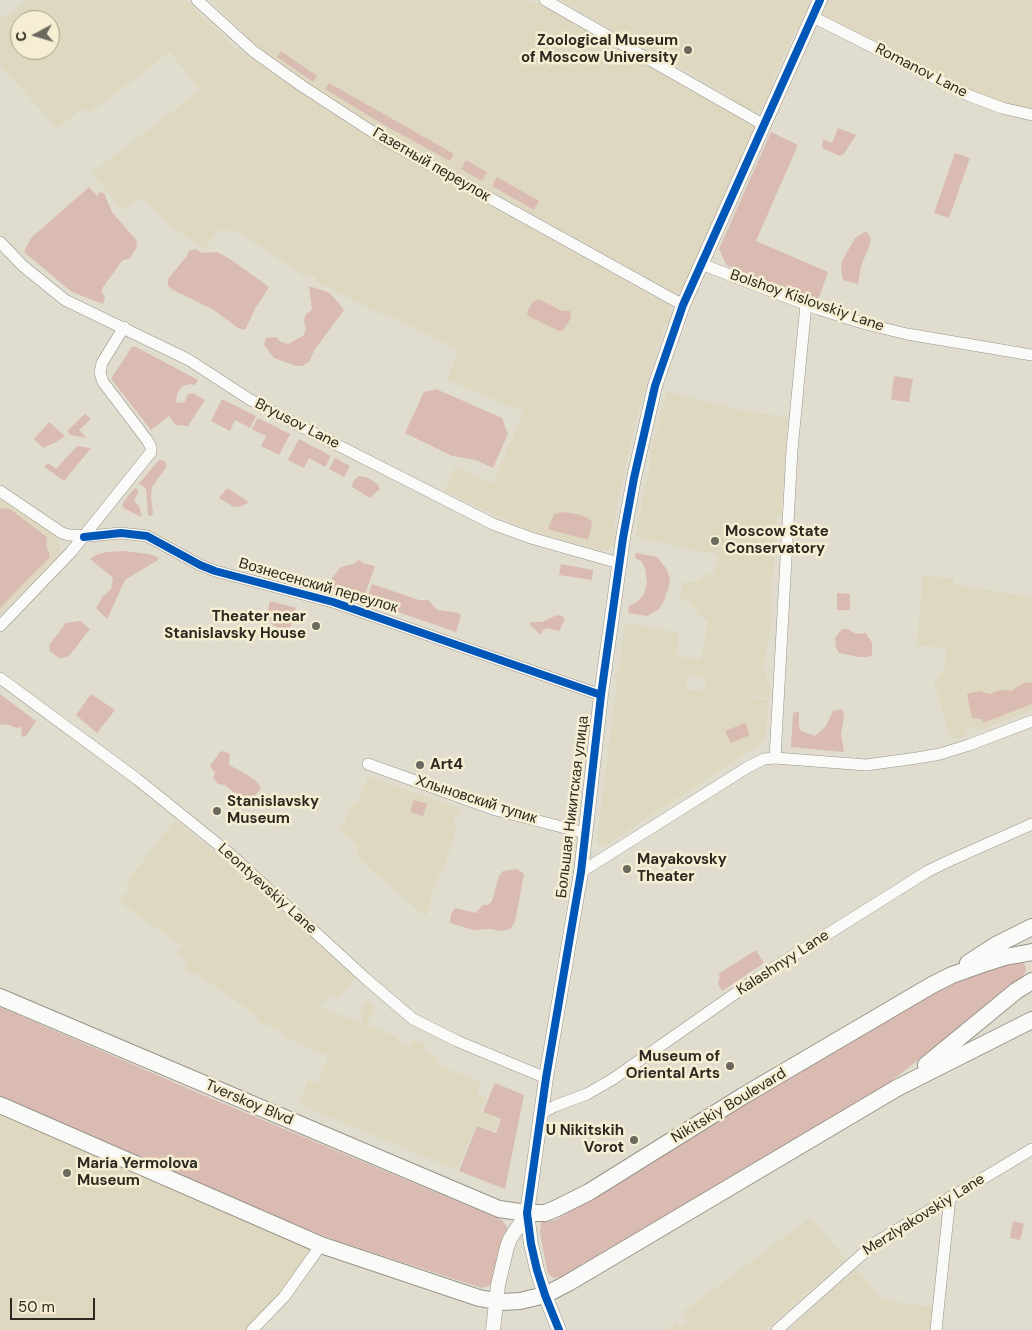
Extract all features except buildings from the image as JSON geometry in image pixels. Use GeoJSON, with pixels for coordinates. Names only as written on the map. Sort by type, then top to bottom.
{"type":"FeatureCollection","features":[{"type":"Feature","properties":{"kind":"main road","name":"Nikitskiy Boulevard"},"geometry":{"type":"LineString","coordinates":[[499,1209],[527,1213],[545,1213],[588,1192],[810,1056],[952,975],[972,960],[1032,927]]}},
{"type":"Feature","properties":{"kind":"main road","name":"Nikitskiy Boulevard"},"geometry":{"type":"LineString","coordinates":[[952,975],[1005,957],[1032,952]]}},
{"type":"Feature","properties":{"kind":"main road"},"geometry":{"type":"LineString","coordinates":[[897,1088],[1016,992],[1032,982]]}},
{"type":"Feature","properties":{"kind":"main road","name":"Tverskoy Blvd"},"geometry":{"type":"LineString","coordinates":[[0,996],[499,1209]]}},
{"type":"Feature","properties":{"kind":"main road"},"geometry":{"type":"LineString","coordinates":[[0,1106],[322,1244],[470,1295],[496,1301],[520,1301],[545,1295],[576,1279],[897,1088],[1032,1020]]}},
{"type":"Feature","properties":{"kind":"street","name":"Газетный переулок"},"geometry":{"type":"LineString","coordinates":[[197,0],[239,40],[259,56],[385,140],[683,304]]}},
{"type":"Feature","properties":{"kind":"street"},"geometry":{"type":"LineString","coordinates":[[545,0],[764,125],[820,0]]}},
{"type":"Feature","properties":{"kind":"street","name":"Romanov Lane"},"geometry":{"type":"LineString","coordinates":[[813,17],[970,96],[992,105],[1032,115]]}},
{"type":"Feature","properties":{"kind":"street","name":"Большая Никитская улица"},"geometry":{"type":"LineString","coordinates":[[527,1213],[546,1078],[581,872],[601,695],[619,563],[634,478],[655,386],[683,304],[764,125]]}},
{"type":"Feature","properties":{"kind":"street","name":"Bryusov Lane"},"geometry":{"type":"LineString","coordinates":[[0,242],[30,272],[65,300],[189,360],[249,399],[493,524],[531,538],[619,563]]}},
{"type":"Feature","properties":{"kind":"street","name":"Bolshoy Kislovskiy Lane"},"geometry":{"type":"LineString","coordinates":[[701,264],[806,304],[888,330],[1032,354]]}},
{"type":"Feature","properties":{"kind":"street"},"geometry":{"type":"LineString","coordinates":[[775,758],[792,450],[806,304]]}},
{"type":"Feature","properties":{"kind":"street"},"geometry":{"type":"LineString","coordinates":[[0,626],[84,536],[149,455],[151,450],[148,440],[103,382],[100,373],[102,363],[124,328]]}},
{"type":"Feature","properties":{"kind":"street","name":"Вознесенский переулок"},"geometry":{"type":"LineString","coordinates":[[0,491],[62,532],[74,536],[122,533],[147,536],[200,565],[216,571],[333,602],[601,695]]}},
{"type":"Feature","properties":{"kind":"street","name":"Leontyevskiy Lane"},"geometry":{"type":"LineString","coordinates":[[0,678],[137,780],[230,854],[365,978],[413,1019],[457,1041],[546,1078]]}},
{"type":"Feature","properties":{"kind":"street"},"geometry":{"type":"LineString","coordinates":[[581,872],[748,767],[764,759],[775,758],[866,765],[930,756],[969,745],[1032,721]]}},
{"type":"Feature","properties":{"kind":"street","name":"Хлыновский тупик"},"geometry":{"type":"LineString","coordinates":[[368,764],[496,810],[585,833]]}},
{"type":"Feature","properties":{"kind":"street","name":"Kalashnyy Lane"},"geometry":{"type":"LineString","coordinates":[[542,1113],[587,1094],[613,1079],[756,979],[928,871],[1032,824]]}},
{"type":"Feature","properties":{"kind":"street","name":"Merzlyakovskiy Lane"},"geometry":{"type":"LineString","coordinates":[[777,1330],[875,1243],[1032,1149]]}},
{"type":"Feature","properties":{"kind":"street"},"geometry":{"type":"LineString","coordinates":[[936,1330],[950,1197]]}},
{"type":"Feature","properties":{"kind":"street"},"geometry":{"type":"LineString","coordinates":[[527,1213],[532,1250],[545,1295],[559,1330]]}},
{"type":"Feature","properties":{"kind":"street"},"geometry":{"type":"LineString","coordinates":[[494,1330],[498,1285],[507,1247],[527,1213]]}},
{"type":"Feature","properties":{"kind":"street"},"geometry":{"type":"LineString","coordinates":[[252,1330],[284,1297],[322,1244]]}},
{"type":"Feature","properties":{"kind":"shaded area"},"geometry":{"type":"Polygon","coordinates":[[[29,0],[186,0],[234,47],[382,146],[669,305],[673,313],[669,323],[665,325],[636,420],[619,495],[614,524],[616,532],[613,547],[608,550],[601,550],[530,531],[444,491],[456,466],[492,484],[524,412],[447,380],[459,350],[315,281],[317,278],[307,273],[304,276],[239,232],[218,230],[204,249],[166,222],[142,198],[122,210],[92,173],[200,90],[170,52],[88,114],[83,108],[57,128],[0,65],[0,14],[3,18],[10,13],[10,60],[60,60],[60,10],[15,10],[29,0]]]}},
{"type":"Feature","properties":{"kind":"shaded area"},"geometry":{"type":"Polygon","coordinates":[[[211,0],[526,0],[531,3],[539,2],[590,30],[597,38],[753,125],[756,130],[682,290],[678,293],[673,292],[388,134],[309,86],[254,43],[211,0]]]}},
{"type":"Feature","properties":{"kind":"shaded area"},"geometry":{"type":"Polygon","coordinates":[[[560,0],[814,0],[801,29],[795,31],[772,83],[774,89],[764,111],[756,113],[733,102],[729,95],[635,42],[628,42],[614,34],[611,29],[560,0]]]}},
{"type":"Feature","properties":{"kind":"shaded area"},"geometry":{"type":"Polygon","coordinates":[[[826,0],[1032,0],[1032,112],[993,102],[821,15],[826,0]]]}},
{"type":"Feature","properties":{"kind":"shaded area"},"geometry":{"type":"Polygon","coordinates":[[[281,51],[317,76],[313,82],[277,57],[281,51]]]}},
{"type":"Feature","properties":{"kind":"shaded area"},"geometry":{"type":"Polygon","coordinates":[[[329,83],[454,154],[450,161],[389,128],[325,89],[329,83]]]}},
{"type":"Feature","properties":{"kind":"shaded area"},"geometry":{"type":"Polygon","coordinates":[[[838,128],[856,135],[844,154],[840,156],[822,148],[823,139],[832,143],[838,128]]]}},
{"type":"Feature","properties":{"kind":"shaded area"},"geometry":{"type":"Polygon","coordinates":[[[771,132],[798,145],[756,241],[828,272],[818,300],[727,266],[719,249],[771,132]]]}},
{"type":"Feature","properties":{"kind":"shaded area"},"geometry":{"type":"Polygon","coordinates":[[[955,153],[970,158],[949,218],[934,213],[955,153]]]}},
{"type":"Feature","properties":{"kind":"shaded area"},"geometry":{"type":"Polygon","coordinates":[[[466,160],[487,172],[482,181],[461,169],[466,160]]]}},
{"type":"Feature","properties":{"kind":"shaded area"},"geometry":{"type":"Polygon","coordinates":[[[497,177],[539,201],[534,210],[492,186],[497,177]]]}},
{"type":"Feature","properties":{"kind":"shaded area"},"geometry":{"type":"Polygon","coordinates":[[[89,187],[97,196],[99,192],[104,193],[112,212],[137,241],[137,247],[130,258],[122,261],[101,290],[105,298],[103,304],[72,292],[24,252],[31,238],[89,187]]]}},
{"type":"Feature","properties":{"kind":"shaded area"},"geometry":{"type":"Polygon","coordinates":[[[866,231],[871,238],[861,266],[858,284],[843,280],[842,261],[855,238],[866,231]]]}},
{"type":"Feature","properties":{"kind":"shaded area"},"geometry":{"type":"Polygon","coordinates":[[[196,249],[202,253],[217,252],[269,287],[255,309],[245,330],[238,328],[214,310],[168,286],[168,279],[189,251],[196,249]]]}},
{"type":"Feature","properties":{"kind":"shaded area"},"geometry":{"type":"Polygon","coordinates":[[[309,286],[330,293],[344,310],[315,349],[309,362],[302,366],[296,366],[274,358],[264,345],[266,338],[276,337],[281,342],[288,344],[303,336],[306,329],[304,321],[306,314],[312,310],[309,286]]]}},
{"type":"Feature","properties":{"kind":"shaded area"},"geometry":{"type":"Polygon","coordinates":[[[541,300],[562,311],[570,311],[571,318],[563,330],[559,331],[528,316],[527,312],[533,302],[541,300]]]}},
{"type":"Feature","properties":{"kind":"shaded area"},"geometry":{"type":"Polygon","coordinates":[[[132,347],[136,347],[198,380],[195,385],[182,386],[177,394],[176,403],[185,402],[187,395],[192,393],[205,400],[188,426],[176,425],[169,416],[151,430],[112,380],[112,377],[132,347]]]}},
{"type":"Feature","properties":{"kind":"shaded area"},"geometry":{"type":"Polygon","coordinates":[[[894,376],[913,379],[909,402],[891,400],[894,376]]]}},
{"type":"Feature","properties":{"kind":"shaded area"},"geometry":{"type":"Polygon","coordinates":[[[436,389],[502,418],[508,434],[493,468],[476,460],[452,456],[405,433],[424,392],[436,389]]]}},
{"type":"Feature","properties":{"kind":"shaded area"},"geometry":{"type":"Polygon","coordinates":[[[667,392],[745,411],[788,417],[781,516],[777,516],[771,627],[763,670],[765,670],[768,682],[770,683],[769,698],[752,696],[752,698],[768,700],[766,737],[763,742],[606,845],[600,846],[597,842],[617,673],[619,673],[625,623],[679,633],[676,656],[701,660],[708,621],[697,613],[691,602],[680,600],[684,581],[695,583],[705,575],[714,573],[718,555],[635,537],[652,454],[650,453],[667,392]],[[688,675],[686,689],[704,691],[706,677],[688,675]]]}},
{"type":"Feature","properties":{"kind":"shaded area"},"geometry":{"type":"Polygon","coordinates":[[[222,399],[256,416],[250,428],[235,420],[230,431],[211,421],[222,399]]]}},
{"type":"Feature","properties":{"kind":"shaded area"},"geometry":{"type":"Polygon","coordinates":[[[85,414],[91,419],[79,430],[87,438],[70,435],[67,431],[85,414]]]}},
{"type":"Feature","properties":{"kind":"shaded area"},"geometry":{"type":"Polygon","coordinates":[[[258,418],[290,434],[279,455],[261,446],[266,436],[252,429],[258,418]]]}},
{"type":"Feature","properties":{"kind":"shaded area"},"geometry":{"type":"Polygon","coordinates":[[[49,422],[65,436],[43,448],[34,439],[49,422]]]}},
{"type":"Feature","properties":{"kind":"shaded area"},"geometry":{"type":"Polygon","coordinates":[[[299,439],[331,456],[325,467],[309,458],[304,468],[288,460],[299,439]]]}},
{"type":"Feature","properties":{"kind":"shaded area"},"geometry":{"type":"Polygon","coordinates":[[[77,446],[91,448],[64,481],[44,467],[48,463],[56,469],[77,446]]]}},
{"type":"Feature","properties":{"kind":"shaded area"},"geometry":{"type":"Polygon","coordinates":[[[335,458],[350,466],[344,477],[329,469],[335,458]]]}},
{"type":"Feature","properties":{"kind":"shaded area"},"geometry":{"type":"Polygon","coordinates":[[[165,461],[167,466],[152,487],[153,514],[151,516],[148,515],[146,488],[139,484],[157,462],[165,461]]]}},
{"type":"Feature","properties":{"kind":"shaded area"},"geometry":{"type":"Polygon","coordinates":[[[359,476],[366,477],[375,482],[380,489],[370,498],[352,487],[353,481],[359,476]]]}},
{"type":"Feature","properties":{"kind":"shaded area"},"geometry":{"type":"Polygon","coordinates":[[[135,488],[138,490],[138,493],[134,501],[139,506],[142,517],[125,509],[122,505],[135,488]]]}},
{"type":"Feature","properties":{"kind":"shaded area"},"geometry":{"type":"Polygon","coordinates":[[[227,488],[249,502],[242,506],[234,507],[219,498],[227,488]]]}},
{"type":"Feature","properties":{"kind":"shaded area"},"geometry":{"type":"Polygon","coordinates":[[[0,498],[53,534],[59,542],[61,551],[59,556],[0,616],[0,498]]]}},
{"type":"Feature","properties":{"kind":"shaded area"},"geometry":{"type":"Polygon","coordinates":[[[0,508],[10,509],[47,537],[46,545],[50,557],[0,608],[0,508]]]}},
{"type":"Feature","properties":{"kind":"shaded area"},"geometry":{"type":"Polygon","coordinates":[[[565,512],[581,515],[591,520],[588,540],[548,529],[554,514],[565,512]]]}},
{"type":"Feature","properties":{"kind":"shaded area"},"geometry":{"type":"Polygon","coordinates":[[[123,551],[149,554],[158,557],[158,560],[125,580],[107,619],[96,608],[103,596],[111,589],[113,578],[90,559],[106,552],[123,551]]]}},
{"type":"Feature","properties":{"kind":"shaded area"},"geometry":{"type":"Polygon","coordinates":[[[636,553],[657,557],[666,568],[669,576],[670,583],[664,601],[659,609],[647,616],[628,613],[629,606],[638,601],[644,594],[647,583],[645,568],[641,561],[635,558],[636,553]]]}},
{"type":"Feature","properties":{"kind":"shaded area"},"geometry":{"type":"Polygon","coordinates":[[[359,560],[375,566],[363,600],[328,588],[332,578],[341,567],[353,564],[359,560]]]}},
{"type":"Feature","properties":{"kind":"shaded area"},"geometry":{"type":"Polygon","coordinates":[[[561,564],[593,570],[592,580],[559,575],[561,564]]]}},
{"type":"Feature","properties":{"kind":"shaded area"},"geometry":{"type":"Polygon","coordinates":[[[923,575],[954,579],[954,585],[1032,597],[1032,710],[983,729],[974,731],[972,727],[964,730],[966,736],[951,740],[934,682],[944,670],[946,648],[917,645],[923,575]]]}},
{"type":"Feature","properties":{"kind":"shaded area"},"geometry":{"type":"Polygon","coordinates":[[[372,584],[419,600],[429,600],[438,610],[459,613],[461,615],[456,632],[366,601],[372,584]]]}},
{"type":"Feature","properties":{"kind":"shaded area"},"geometry":{"type":"Polygon","coordinates":[[[837,593],[850,594],[850,610],[837,610],[837,593]]]}},
{"type":"Feature","properties":{"kind":"shaded area"},"geometry":{"type":"Polygon","coordinates":[[[270,601],[296,608],[289,631],[274,626],[271,623],[268,610],[270,601]]]}},
{"type":"Feature","properties":{"kind":"shaded area"},"geometry":{"type":"Polygon","coordinates":[[[557,615],[564,617],[559,631],[546,628],[541,635],[530,625],[530,622],[542,622],[557,615]]]}},
{"type":"Feature","properties":{"kind":"shaded area"},"geometry":{"type":"Polygon","coordinates":[[[80,621],[90,629],[69,656],[59,658],[50,651],[49,645],[66,623],[80,621]]]}},
{"type":"Feature","properties":{"kind":"shaded area"},"geometry":{"type":"Polygon","coordinates":[[[842,629],[848,629],[856,634],[866,633],[872,643],[872,655],[859,657],[839,653],[836,648],[835,638],[842,629]]]}},
{"type":"Feature","properties":{"kind":"shaded area"},"geometry":{"type":"Polygon","coordinates":[[[1032,682],[1032,704],[983,723],[982,719],[972,718],[967,694],[980,691],[990,694],[1000,690],[1011,691],[1024,683],[1032,682]]]}},
{"type":"Feature","properties":{"kind":"shaded area"},"geometry":{"type":"Polygon","coordinates":[[[0,694],[36,721],[26,736],[22,737],[21,727],[17,728],[6,724],[0,725],[0,694]]]}},
{"type":"Feature","properties":{"kind":"shaded area"},"geometry":{"type":"Polygon","coordinates":[[[91,694],[115,710],[97,733],[76,715],[91,694]]]}},
{"type":"Feature","properties":{"kind":"shaded area"},"geometry":{"type":"Polygon","coordinates":[[[841,709],[844,717],[841,734],[843,752],[791,747],[793,713],[799,711],[801,731],[815,736],[826,726],[833,711],[841,709]]]}},
{"type":"Feature","properties":{"kind":"shaded area"},"geometry":{"type":"Polygon","coordinates":[[[745,723],[750,735],[731,743],[725,731],[745,723]]]}},
{"type":"Feature","properties":{"kind":"shaded area"},"geometry":{"type":"Polygon","coordinates":[[[224,751],[230,754],[229,765],[257,782],[261,788],[255,796],[250,798],[235,793],[225,785],[218,784],[213,778],[215,773],[210,766],[220,752],[224,751]]]}},
{"type":"Feature","properties":{"kind":"shaded area"},"geometry":{"type":"Polygon","coordinates":[[[368,776],[460,809],[458,818],[455,817],[453,824],[457,825],[446,862],[435,884],[426,917],[357,857],[359,856],[356,844],[339,829],[344,824],[351,804],[357,805],[368,776]]]}},
{"type":"Feature","properties":{"kind":"shaded area"},"geometry":{"type":"Polygon","coordinates":[[[414,800],[427,804],[423,816],[410,812],[414,800]]]}},
{"type":"Feature","properties":{"kind":"shaded area"},"geometry":{"type":"Polygon","coordinates":[[[175,820],[223,859],[356,978],[337,999],[331,994],[319,1007],[361,1023],[363,1016],[359,1014],[368,1001],[375,1006],[367,1025],[397,1037],[396,1041],[410,1047],[414,1040],[426,1045],[424,1052],[438,1058],[436,1064],[481,1082],[477,1094],[487,1098],[481,1112],[499,1120],[494,1131],[476,1124],[457,1170],[299,1104],[308,1081],[317,1084],[328,1056],[283,1036],[284,1032],[257,1021],[258,1017],[195,972],[192,975],[182,968],[189,963],[176,953],[183,944],[181,942],[180,944],[119,902],[131,887],[126,883],[175,820]]]}},
{"type":"Feature","properties":{"kind":"shaded area"},"geometry":{"type":"Polygon","coordinates":[[[517,869],[524,874],[515,922],[510,929],[501,931],[491,929],[473,930],[450,923],[451,914],[455,908],[476,913],[483,905],[488,905],[492,901],[499,876],[503,871],[517,869]]]}},
{"type":"Feature","properties":{"kind":"shaded area"},"geometry":{"type":"Polygon","coordinates":[[[756,950],[764,963],[722,991],[718,984],[720,976],[718,974],[756,950]]]}},
{"type":"Feature","properties":{"kind":"shaded area"},"geometry":{"type":"Polygon","coordinates":[[[1021,961],[1025,965],[1026,970],[1023,977],[885,1086],[565,1276],[554,1278],[548,1274],[540,1233],[541,1222],[556,1220],[724,1117],[940,990],[986,968],[1021,961]]]}},
{"type":"Feature","properties":{"kind":"shaded area"},"geometry":{"type":"Polygon","coordinates":[[[0,1007],[203,1095],[502,1220],[507,1227],[507,1232],[493,1283],[482,1288],[337,1241],[254,1208],[0,1099],[0,1007]]]}},
{"type":"Feature","properties":{"kind":"shaded area"},"geometry":{"type":"Polygon","coordinates":[[[495,1083],[524,1095],[505,1189],[459,1171],[477,1126],[496,1133],[501,1119],[483,1112],[495,1083]]]}},
{"type":"Feature","properties":{"kind":"shaded area"},"geometry":{"type":"Polygon","coordinates":[[[0,1114],[311,1249],[311,1251],[281,1295],[247,1330],[0,1330],[0,1114]]]}},
{"type":"Feature","properties":{"kind":"shaded area"},"geometry":{"type":"Polygon","coordinates":[[[810,1218],[846,1259],[765,1330],[665,1330],[676,1322],[680,1327],[688,1321],[683,1312],[810,1218]]]}},
{"type":"Feature","properties":{"kind":"shaded area"},"geometry":{"type":"Polygon","coordinates":[[[1013,1221],[1024,1224],[1020,1240],[1010,1238],[1013,1221]]]}},
{"type":"Feature","properties":{"kind":"shaded area"},"geometry":{"type":"Polygon","coordinates":[[[856,1269],[883,1300],[908,1304],[907,1309],[909,1304],[933,1307],[930,1330],[788,1330],[856,1269]]]}},
{"type":"Feature","properties":{"kind":"cycle path"},"geometry":{"type":"LineString","coordinates":[[559,1330],[537,1270],[527,1213],[546,1078],[581,872],[601,695],[623,538],[634,478],[655,386],[683,305],[820,0]]}},
{"type":"Feature","properties":{"kind":"cycle path"},"geometry":{"type":"LineString","coordinates":[[84,537],[121,533],[147,536],[200,565],[215,571],[333,602],[601,695]]}},
{"type":"Feature","properties":{"kind":"place","name":"Zoological Museum of Moscow University"},"geometry":{"type":"Point","coordinates":[688,50]}},
{"type":"Feature","properties":{"kind":"place","name":"Moscow State Conservatory"},"geometry":{"type":"Point","coordinates":[715,541]}},
{"type":"Feature","properties":{"kind":"place","name":"Theater near Stanislavsky House"},"geometry":{"type":"Point","coordinates":[316,626]}},
{"type":"Feature","properties":{"kind":"place","name":"Art4"},"geometry":{"type":"Point","coordinates":[420,765]}},
{"type":"Feature","properties":{"kind":"place","name":"Stanislavsky Museum"},"geometry":{"type":"Point","coordinates":[217,811]}},
{"type":"Feature","properties":{"kind":"place","name":"Mayakovsky Theater"},"geometry":{"type":"Point","coordinates":[627,869]}},
{"type":"Feature","properties":{"kind":"place","name":"Museum of Oriental Arts"},"geometry":{"type":"Point","coordinates":[730,1066]}},
{"type":"Feature","properties":{"kind":"place","name":"U Nikitskih Vorot"},"geometry":{"type":"Point","coordinates":[634,1140]}},
{"type":"Feature","properties":{"kind":"place","name":"Maria Yermolova Museum"},"geometry":{"type":"Point","coordinates":[67,1173]}}]}
